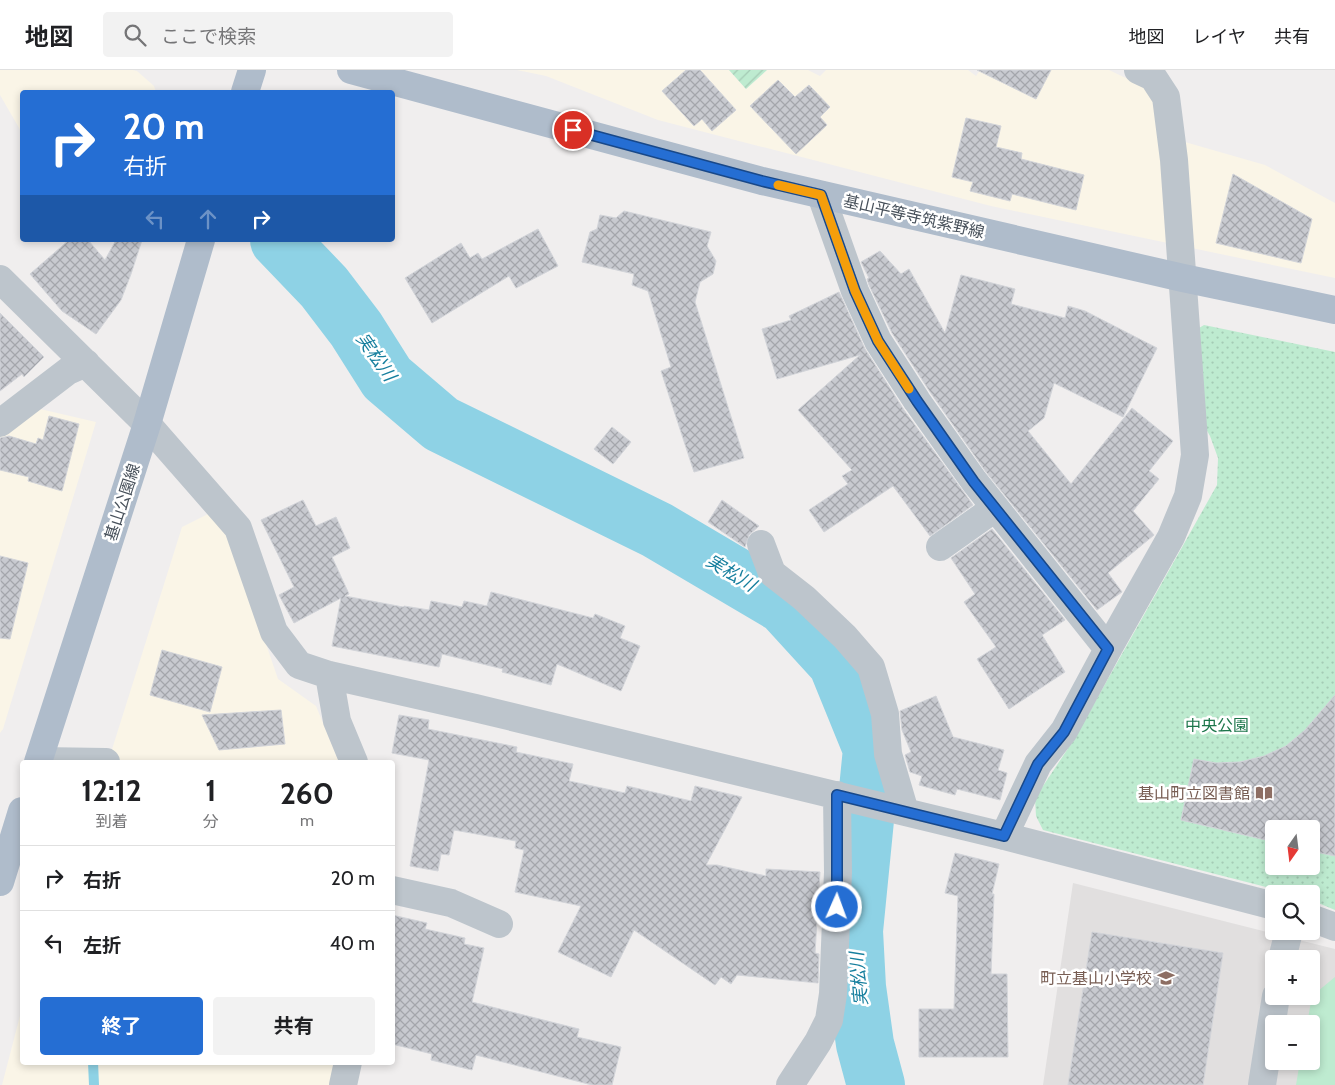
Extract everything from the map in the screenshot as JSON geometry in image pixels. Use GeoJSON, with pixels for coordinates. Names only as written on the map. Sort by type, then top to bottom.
{"type":"FeatureCollection","features":[{"type":"Feature","properties":{"kind":"main road"},"geometry":{"type":"LineString","coordinates":[[246,90],[252,70]]}},
{"type":"Feature","properties":{"kind":"main road","name":"基山平等寺筑紫野線"},"geometry":{"type":"LineString","coordinates":[[350,70],[753,179],[1183,278],[1335,310]]}},
{"type":"Feature","properties":{"kind":"main road","name":"基山公園線"},"geometry":{"type":"LineString","coordinates":[[39,760],[147,424],[201,242]]}},
{"type":"Feature","properties":{"kind":"main road"},"geometry":{"type":"LineString","coordinates":[[0,880],[20,817]]}},
{"type":"Feature","properties":{"kind":"street"},"geometry":{"type":"LineString","coordinates":[[1004,836],[1038,764],[1064,732],[1171,537],[1188,496],[1195,455],[1174,160],[1166,97],[1153,77],[1138,70]]}},
{"type":"Feature","properties":{"kind":"street"},"geometry":{"type":"LineString","coordinates":[[821,195],[855,291],[878,341],[917,401],[974,482],[1108,649]]}},
{"type":"Feature","properties":{"kind":"street"},"geometry":{"type":"LineString","coordinates":[[0,279],[147,424],[238,528],[274,632],[299,665],[329,675],[475,708],[1004,836],[1265,904]]}},
{"type":"Feature","properties":{"kind":"street"},"geometry":{"type":"LineString","coordinates":[[0,423],[68,371],[86,363]]}},
{"type":"Feature","properties":{"kind":"street"},"geometry":{"type":"LineString","coordinates":[[940,547],[995,508]]}},
{"type":"Feature","properties":{"kind":"street"},"geometry":{"type":"LineString","coordinates":[[761,544],[772,573],[804,598],[845,637],[870,667],[885,714],[888,754],[905,812]]}},
{"type":"Feature","properties":{"kind":"street"},"geometry":{"type":"LineString","coordinates":[[329,675],[337,721],[353,760]]}},
{"type":"Feature","properties":{"kind":"street"},"geometry":{"type":"LineString","coordinates":[[790,1085],[818,1042],[829,1020],[833,994],[838,872],[837,795]]}},
{"type":"Feature","properties":{"kind":"street"},"geometry":{"type":"LineString","coordinates":[[395,891],[451,903],[499,924]]}},
{"type":"Feature","properties":{"kind":"street"},"geometry":{"type":"LineString","coordinates":[[1320,921],[1335,927]]}},
{"type":"Feature","properties":{"kind":"street"},"geometry":{"type":"LineString","coordinates":[[1262,1085],[1275,1005]]}},
{"type":"Feature","properties":{"kind":"street"},"geometry":{"type":"LineString","coordinates":[[343,1085],[347,1065]]}},
{"type":"Feature","properties":{"kind":"shaded area"},"geometry":{"type":"Polygon","coordinates":[[[0,70],[133,70],[137,71],[154,86],[155,90],[20,90],[20,130],[0,95],[0,70]]]}},
{"type":"Feature","properties":{"kind":"shaded area"},"geometry":{"type":"Polygon","coordinates":[[[517,70],[729,70],[746,89],[767,70],[808,70],[820,76],[826,70],[968,70],[976,76],[980,70],[1109,70],[1153,91],[1164,136],[1265,165],[1335,203],[1335,278],[991,206],[658,120],[546,76],[517,70]]]}},
{"type":"Feature","properties":{"kind":"shaded area"},"geometry":{"type":"Polygon","coordinates":[[[40,409],[96,422],[3,729],[0,733],[0,437],[40,409]]]}},
{"type":"Feature","properties":{"kind":"shaded area"},"geometry":{"type":"Polygon","coordinates":[[[210,513],[229,536],[278,679],[316,706],[338,760],[109,760],[182,527],[210,513]]]}},
{"type":"Feature","properties":{"kind":"shaded area","name":"町立基山小学校"},"geometry":{"type":"Polygon","coordinates":[[[1073,883],[1265,931],[1265,940],[1299,940],[1335,949],[1335,1085],[1043,1085],[1073,883]]]}},
{"type":"Feature","properties":{"kind":"shaded area"},"geometry":{"type":"Polygon","coordinates":[[[20,1016],[20,1065],[334,1065],[330,1085],[2,1085],[20,1016]]]}},
{"type":"Feature","properties":{"kind":"green space"},"geometry":{"type":"Polygon","coordinates":[[[729,70],[767,70],[746,89],[729,70]]]}},
{"type":"Feature","properties":{"kind":"green space","name":"中央公園"},"geometry":{"type":"Polygon","coordinates":[[[1204,325],[1335,352],[1335,910],[1320,904],[1320,885],[1265,885],[1265,887],[1043,830],[1036,816],[1035,798],[1073,741],[1217,485],[1218,458],[1210,436],[1195,410],[1194,331],[1204,325]]]}},
{"type":"Feature","properties":{"kind":"green space"},"geometry":{"type":"Polygon","coordinates":[[[1335,977],[1335,1085],[1296,1085],[1298,1070],[1320,1070],[1320,1015],[1309,1015],[1310,1005],[1320,1005],[1320,989],[1335,977]]]}},
{"type":"Feature","properties":{"kind":"building"},"geometry":{"type":"Polygon","coordinates":[[[686,70],[700,70],[736,110],[712,131],[702,119],[694,126],[662,91],[686,70]]]}},
{"type":"Feature","properties":{"kind":"building"},"geometry":{"type":"Polygon","coordinates":[[[977,70],[1051,70],[1036,99],[977,70]]]}},
{"type":"Feature","properties":{"kind":"building"},"geometry":{"type":"Polygon","coordinates":[[[778,80],[795,97],[809,85],[830,107],[820,117],[827,125],[796,154],[750,106],[778,80]]]}},
{"type":"Feature","properties":{"kind":"building"},"geometry":{"type":"Polygon","coordinates":[[[966,118],[1001,126],[996,147],[1022,153],[1021,159],[1084,175],[1076,210],[1012,194],[1010,201],[970,191],[973,182],[952,177],[966,118]]]}},
{"type":"Feature","properties":{"kind":"building"},"geometry":{"type":"Polygon","coordinates":[[[1233,174],[1312,219],[1301,263],[1216,243],[1233,174]]]}},
{"type":"Feature","properties":{"kind":"building"},"geometry":{"type":"Polygon","coordinates":[[[624,211],[711,232],[707,246],[716,261],[713,274],[700,282],[695,302],[744,458],[694,472],[661,371],[671,367],[648,291],[632,285],[634,274],[582,262],[590,232],[597,229],[600,215],[616,218],[624,211]]]}},
{"type":"Feature","properties":{"kind":"building"},"geometry":{"type":"Polygon","coordinates":[[[538,229],[558,266],[516,288],[509,276],[432,323],[405,278],[461,243],[470,258],[478,253],[482,259],[538,229]]]}},
{"type":"Feature","properties":{"kind":"building"},"geometry":{"type":"Polygon","coordinates":[[[67,242],[90,242],[105,260],[115,242],[141,242],[121,300],[96,334],[62,311],[30,274],[67,242]]]}},
{"type":"Feature","properties":{"kind":"building"},"geometry":{"type":"Polygon","coordinates":[[[880,251],[901,274],[909,269],[945,333],[961,275],[1015,289],[1011,304],[1065,318],[1068,306],[1085,311],[1157,348],[1123,417],[1054,383],[1044,418],[1028,431],[1071,484],[1132,408],[1173,441],[1149,471],[1159,479],[1133,511],[1154,535],[1108,573],[1122,592],[1097,610],[986,472],[930,392],[892,333],[869,285],[867,279],[869,278],[861,262],[880,251]]]}},
{"type":"Feature","properties":{"kind":"building"},"geometry":{"type":"Polygon","coordinates":[[[839,292],[865,349],[904,410],[973,505],[930,536],[893,486],[824,532],[809,510],[848,484],[842,476],[852,470],[798,410],[860,355],[777,379],[762,329],[791,320],[789,316],[839,292]]]}},
{"type":"Feature","properties":{"kind":"building"},"geometry":{"type":"Polygon","coordinates":[[[0,313],[44,357],[24,377],[22,374],[0,391],[0,313]]]}},
{"type":"Feature","properties":{"kind":"building"},"geometry":{"type":"Polygon","coordinates":[[[49,416],[79,424],[62,491],[28,481],[29,477],[0,470],[0,438],[9,436],[36,444],[38,438],[43,440],[49,416]]]}},
{"type":"Feature","properties":{"kind":"building"},"geometry":{"type":"Polygon","coordinates":[[[612,427],[631,442],[613,464],[594,449],[612,427]]]}},
{"type":"Feature","properties":{"kind":"building"},"geometry":{"type":"Polygon","coordinates":[[[303,500],[316,526],[336,517],[350,548],[332,557],[349,594],[345,596],[429,610],[431,601],[462,607],[464,601],[487,606],[491,592],[593,618],[595,614],[625,626],[620,638],[640,646],[621,691],[557,664],[551,685],[502,672],[503,669],[442,654],[439,667],[332,646],[341,598],[294,623],[279,595],[294,587],[261,520],[303,500]]]}},
{"type":"Feature","properties":{"kind":"building"},"geometry":{"type":"Polygon","coordinates":[[[722,500],[759,526],[749,535],[745,547],[708,522],[722,500]]]}},
{"type":"Feature","properties":{"kind":"building"},"geometry":{"type":"Polygon","coordinates":[[[992,529],[1065,620],[1042,635],[1065,672],[1009,709],[977,659],[996,647],[964,602],[975,594],[951,558],[992,529]]]}},
{"type":"Feature","properties":{"kind":"building"},"geometry":{"type":"Polygon","coordinates":[[[0,556],[28,563],[10,639],[0,638],[0,556]]]}},
{"type":"Feature","properties":{"kind":"building"},"geometry":{"type":"Polygon","coordinates":[[[162,650],[222,667],[210,712],[150,695],[162,650]]]}},
{"type":"Feature","properties":{"kind":"building","name":"基山町立図書館"},"geometry":{"type":"Polygon","coordinates":[[[1335,695],[1335,856],[1320,853],[1320,820],[1265,820],[1265,840],[1181,820],[1194,759],[1216,763],[1240,762],[1264,756],[1286,746],[1305,730],[1335,695]]]}},
{"type":"Feature","properties":{"kind":"building"},"geometry":{"type":"Polygon","coordinates":[[[936,696],[953,737],[1004,750],[998,770],[1007,773],[1000,800],[957,789],[955,795],[919,785],[922,776],[910,772],[905,755],[911,752],[902,730],[900,711],[936,696]]]}},
{"type":"Feature","properties":{"kind":"building"},"geometry":{"type":"Polygon","coordinates":[[[281,710],[285,744],[219,750],[202,715],[281,710]]]}},
{"type":"Feature","properties":{"kind":"building"},"geometry":{"type":"Polygon","coordinates":[[[399,715],[429,720],[428,729],[517,747],[516,752],[573,764],[569,781],[625,793],[627,786],[691,801],[695,786],[742,797],[706,865],[717,865],[766,876],[766,869],[820,872],[815,953],[819,954],[818,983],[737,975],[731,984],[721,977],[715,985],[634,930],[611,977],[558,952],[581,906],[515,892],[524,850],[515,848],[516,841],[454,830],[449,855],[441,854],[438,871],[410,866],[429,760],[392,753],[399,715]]]}},
{"type":"Feature","properties":{"kind":"building"},"geometry":{"type":"Polygon","coordinates":[[[955,853],[999,864],[992,894],[994,894],[991,974],[1007,974],[1008,1057],[919,1057],[919,1009],[954,1009],[958,896],[945,893],[955,853]]]}},
{"type":"Feature","properties":{"kind":"building"},"geometry":{"type":"Polygon","coordinates":[[[395,916],[427,923],[425,929],[465,938],[464,944],[484,948],[472,1002],[579,1029],[577,1037],[621,1047],[612,1085],[592,1085],[476,1055],[472,1070],[431,1060],[432,1054],[395,1045],[395,916]]]}},
{"type":"Feature","properties":{"kind":"building"},"geometry":{"type":"Polygon","coordinates":[[[1092,932],[1223,953],[1203,1085],[1068,1085],[1092,932]]]}},
{"type":"Feature","properties":{"kind":"waterway","name":"実松川"},"geometry":{"type":"LineString","coordinates":[[281,242],[324,287],[356,329],[387,378],[441,424],[657,530],[784,605],[837,663],[872,749],[854,931],[857,987],[865,1044],[876,1085]]}},
{"type":"Feature","properties":{"kind":"waterway"},"geometry":{"type":"LineString","coordinates":[[93,1065],[94,1085]]}},
{"type":"Feature","properties":{"kind":"slow traffic"},"geometry":{"type":"LineString","coordinates":[[778,185],[821,195],[855,291],[878,341],[909,389]]}},
{"type":"Feature","properties":{"kind":"place","name":"基山町立図書館"},"geometry":{"type":"Point","coordinates":[1264,793]}},
{"type":"Feature","properties":{"kind":"place","name":"町立基山小学校"},"geometry":{"type":"Point","coordinates":[1166,978]}},
{"type":"Feature","properties":{"kind":"route"},"geometry":{"type":"LineString","coordinates":[[573,130],[821,195],[855,291],[878,341],[917,401],[974,482],[1108,649],[1064,732],[1038,764],[1004,836],[837,795],[837,907]]}}]}
